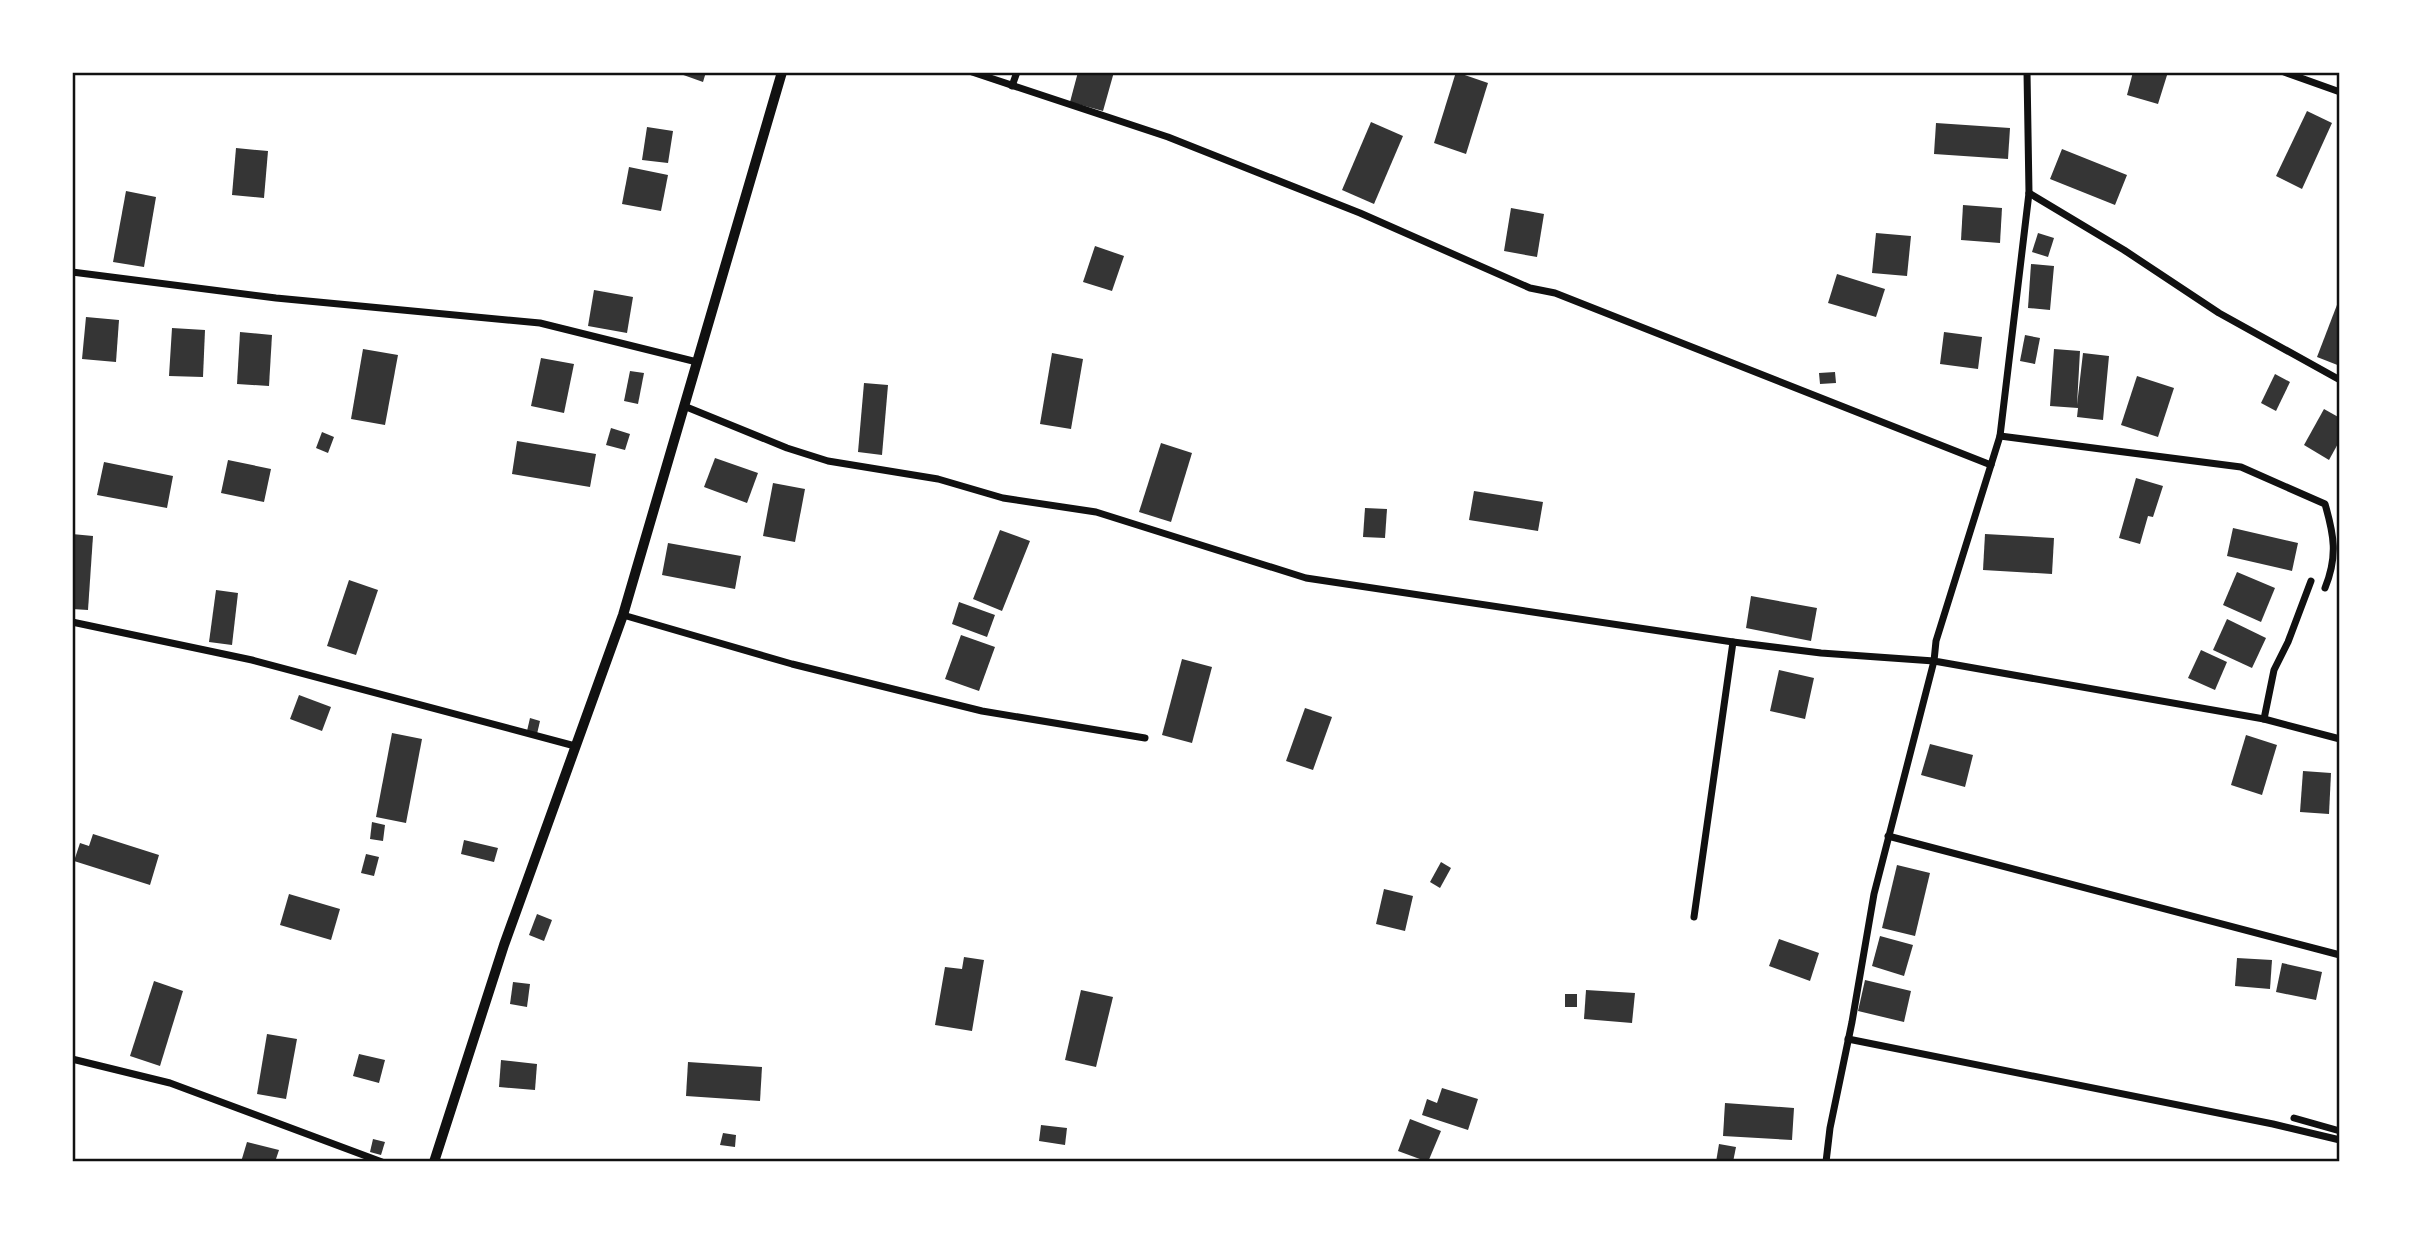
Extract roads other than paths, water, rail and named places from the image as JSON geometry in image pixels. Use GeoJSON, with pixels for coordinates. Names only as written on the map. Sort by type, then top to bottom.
{"type":"FeatureCollection","features":[{"type":"Feature","properties":{"kind":"street"},"geometry":{"type":"LineString","coordinates":[[435,1162],[504,945],[623,615],[782,72]]}},
{"type":"Feature","properties":{"kind":"street"},"geometry":{"type":"LineString","coordinates":[[972,72],[1168,137],[1360,213],[1530,288],[1555,293],[1991,464]]}},
{"type":"Feature","properties":{"kind":"street"},"geometry":{"type":"LineString","coordinates":[[1012,86],[1017,72]]}},
{"type":"Feature","properties":{"kind":"street"},"geometry":{"type":"LineString","coordinates":[[1826,1162],[1874,894],[1934,661],[1936,640],[2000,436],[2029,193],[2027,72]]}},
{"type":"Feature","properties":{"kind":"street"},"geometry":{"type":"LineString","coordinates":[[2284,72],[2340,92]]}},
{"type":"Feature","properties":{"kind":"street"},"geometry":{"type":"LineString","coordinates":[[2029,193],[2124,250],[2219,313],[2340,380]]}},
{"type":"Feature","properties":{"kind":"street"},"geometry":{"type":"LineString","coordinates":[[72,272],[276,298],[540,323],[697,362]]}},
{"type":"Feature","properties":{"kind":"street"},"geometry":{"type":"LineString","coordinates":[[684,406],[787,448],[828,461],[938,479],[1003,498],[1096,512],[1306,578],[1732,642],[1821,653],[1934,661],[2264,719],[2340,739]]}},
{"type":"Feature","properties":{"kind":"street"},"geometry":{"type":"LineString","coordinates":[[2000,436],[2241,467],[2325,504],[2334,535],[2333,569],[2325,588]]}},
{"type":"Feature","properties":{"kind":"street"},"geometry":{"type":"LineString","coordinates":[[2264,719],[2274,670],[2311,582]]}},
{"type":"Feature","properties":{"kind":"street"},"geometry":{"type":"LineString","coordinates":[[623,615],[792,664],[982,711],[1145,737]]}},
{"type":"Feature","properties":{"kind":"street"},"geometry":{"type":"LineString","coordinates":[[72,622],[252,660],[575,746]]}},
{"type":"Feature","properties":{"kind":"street"},"geometry":{"type":"LineString","coordinates":[[1694,917],[1732,642]]}},
{"type":"Feature","properties":{"kind":"street"},"geometry":{"type":"LineString","coordinates":[[1888,836],[2340,956]]}},
{"type":"Feature","properties":{"kind":"street"},"geometry":{"type":"LineString","coordinates":[[2249,935],[2340,956]]}},
{"type":"Feature","properties":{"kind":"street"},"geometry":{"type":"LineString","coordinates":[[1848,1039],[2273,1124],[2340,1140]]}},
{"type":"Feature","properties":{"kind":"street"},"geometry":{"type":"LineString","coordinates":[[72,1059],[170,1083],[382,1162]]}},
{"type":"Feature","properties":{"kind":"street"},"geometry":{"type":"LineString","coordinates":[[2294,1118],[2340,1131]]}}]}
